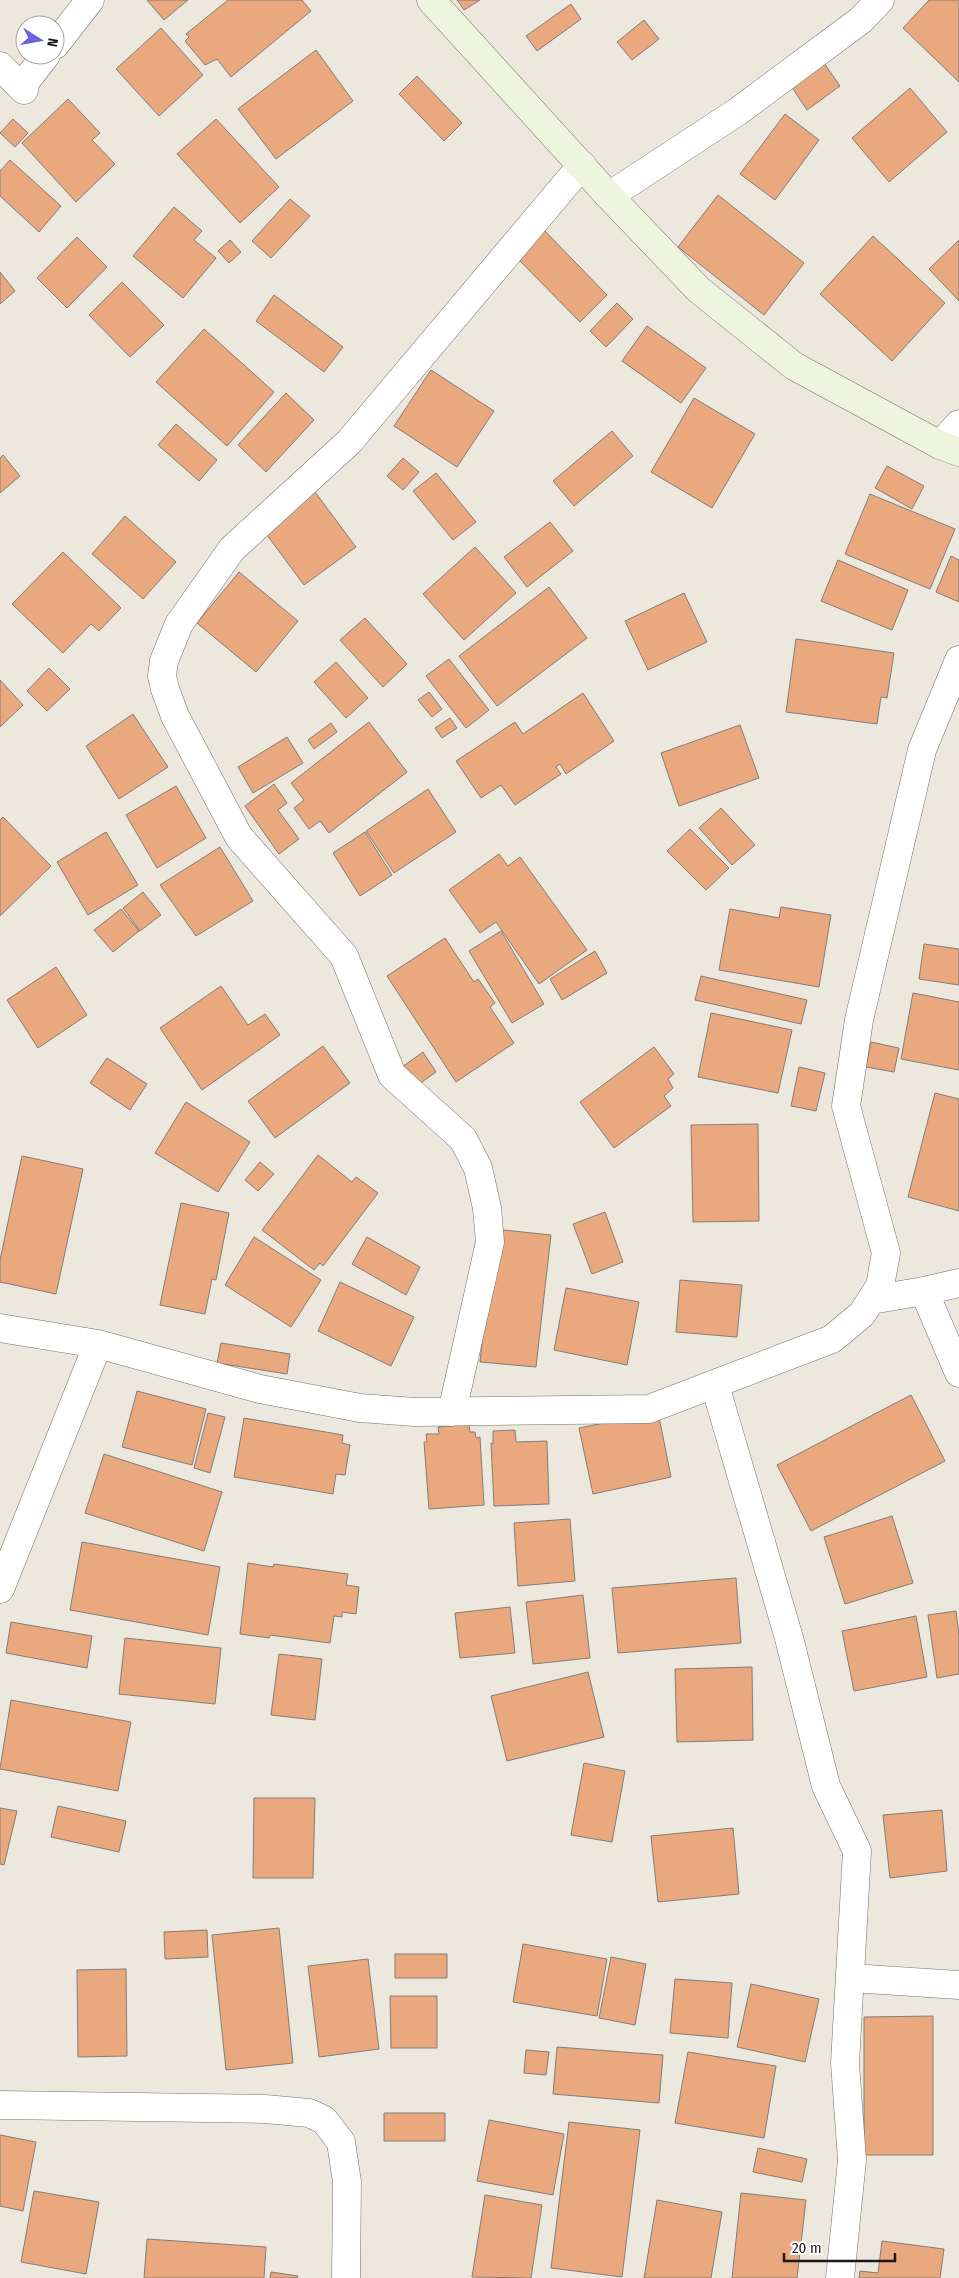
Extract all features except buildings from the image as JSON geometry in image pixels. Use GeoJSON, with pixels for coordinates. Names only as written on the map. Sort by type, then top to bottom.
{"type":"FeatureCollection","features":[{"type":"Feature","properties":{"kind":"street"},"geometry":{"type":"LineString","coordinates":[[65,32],[90,0]]}},
{"type":"Feature","properties":{"kind":"street"},"geometry":{"type":"LineString","coordinates":[[431,0],[609,196],[699,290],[794,366],[949,448],[959,424]]}},
{"type":"Feature","properties":{"kind":"street"},"geometry":{"type":"LineString","coordinates":[[609,196],[737,112],[861,20],[880,0]]}},
{"type":"Feature","properties":{"kind":"street"},"geometry":{"type":"LineString","coordinates":[[0,66],[24,90],[25,82],[38,65]]}},
{"type":"Feature","properties":{"kind":"street"},"geometry":{"type":"LineString","coordinates":[[452,1412],[490,1242],[478,1168],[463,1139],[392,1075],[344,956],[239,837],[176,716],[162,676],[164,661],[179,624],[232,549],[349,442],[582,165]]}},
{"type":"Feature","properties":{"kind":"street"},"geometry":{"type":"LineString","coordinates":[[0,1328],[98,1344],[260,1389],[360,1408],[415,1412],[649,1410],[832,1339],[862,1314],[880,1286],[886,1253],[846,1106],[859,1020],[922,750],[959,660]]}},
{"type":"Feature","properties":{"kind":"street"},"geometry":{"type":"LineString","coordinates":[[871,1300],[924,1292],[959,1283]]}},
{"type":"Feature","properties":{"kind":"street"},"geometry":{"type":"LineString","coordinates":[[924,1292],[959,1373]]}},
{"type":"Feature","properties":{"kind":"street"},"geometry":{"type":"LineString","coordinates":[[0,1589],[98,1344]]}},
{"type":"Feature","properties":{"kind":"street"},"geometry":{"type":"LineString","coordinates":[[715,1385],[789,1638],[826,1786],[856,1851],[851,1922],[851,1978],[845,2063],[852,2160],[840,2278]]}},
{"type":"Feature","properties":{"kind":"street"},"geometry":{"type":"LineString","coordinates":[[851,1978],[959,1985]]}},
{"type":"Feature","properties":{"kind":"street"},"geometry":{"type":"LineString","coordinates":[[0,2105],[265,2109],[309,2113],[324,2120],[341,2142],[347,2182],[346,2278]]}}]}
